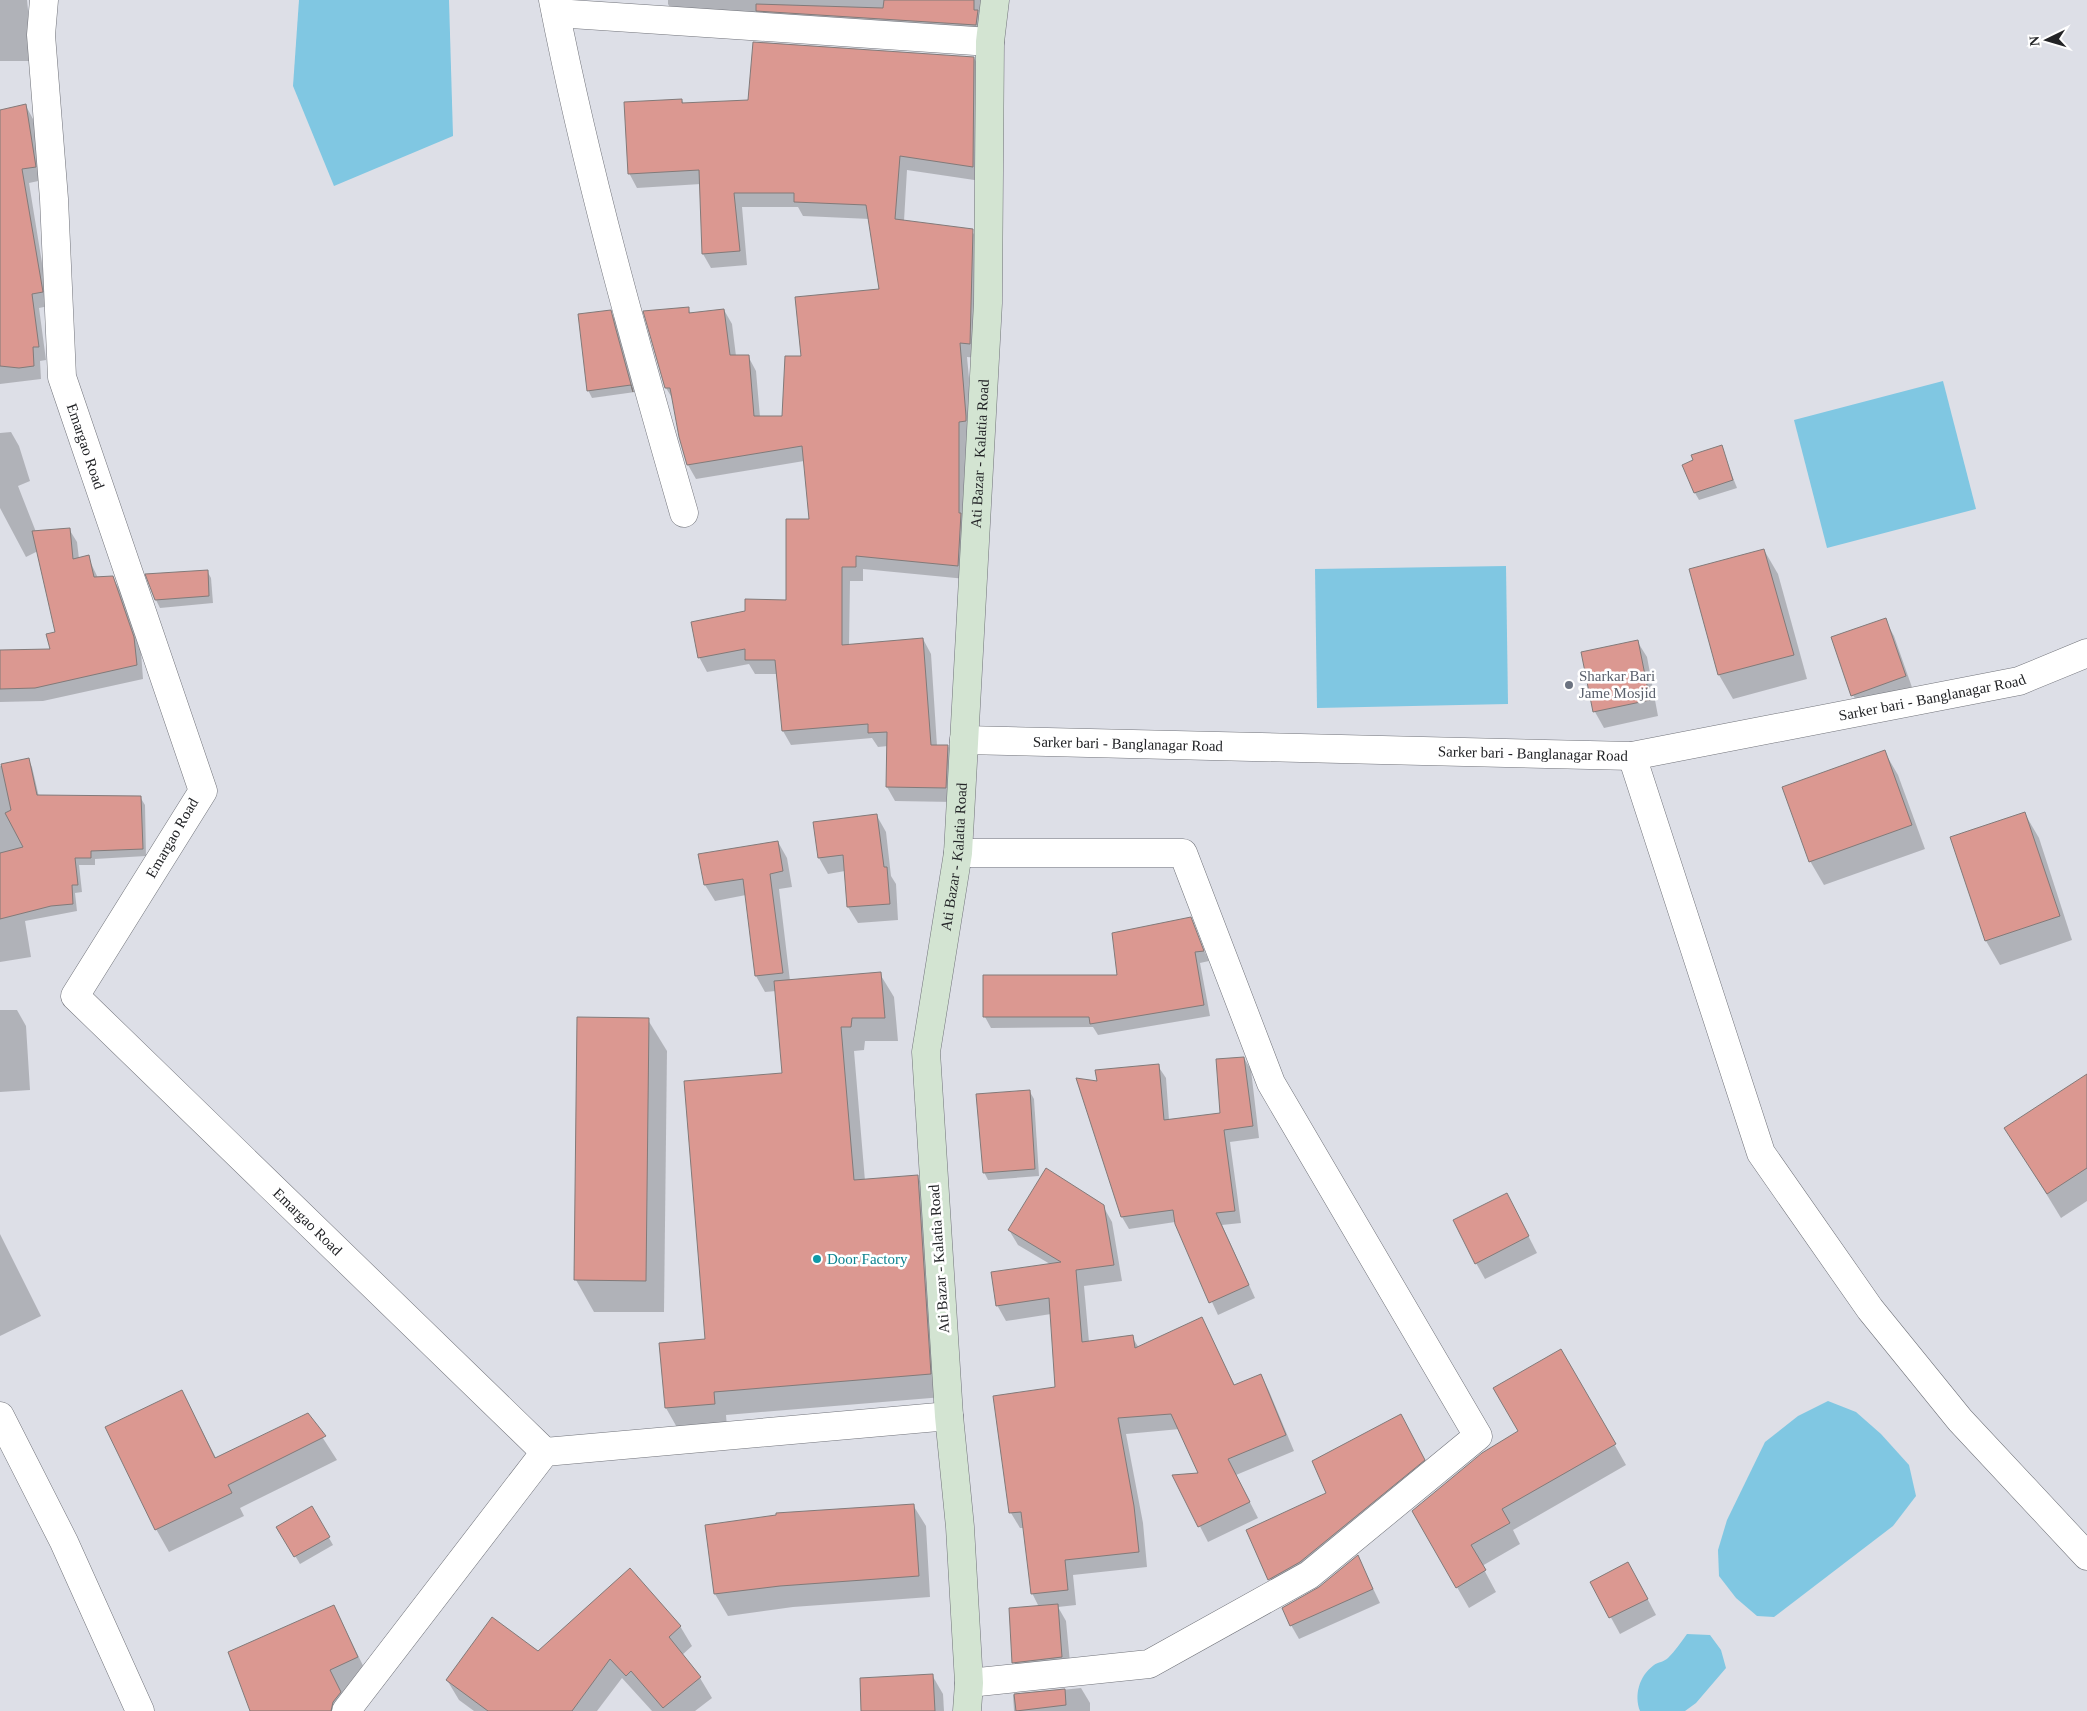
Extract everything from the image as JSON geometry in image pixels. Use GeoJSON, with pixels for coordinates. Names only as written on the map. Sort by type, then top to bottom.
{"type":"FeatureCollection","features":[{"type":"Feature","properties":{"kind":"main road","name":"Ati Bazar - Kalatia Road"},"geometry":{"type":"LineString","coordinates":[[967,1711],[969,1683],[960,1527],[949,1416],[926,1052],[958,853],[988,303],[990,42],[995,0]]}},
{"type":"Feature","properties":{"kind":"street","name":"Emargao Road"},"geometry":{"type":"LineString","coordinates":[[44,0],[41,35],[54,198],[62,377],[203,791],[75,996],[545,1452]]}},
{"type":"Feature","properties":{"kind":"street"},"geometry":{"type":"LineString","coordinates":[[684,513],[636,346],[575,108],[554,6],[990,42]]}},
{"type":"Feature","properties":{"kind":"street","name":"Sarker bari - Banglanagar Road"},"geometry":{"type":"LineString","coordinates":[[964,740],[1632,756],[2019,681],[2087,653]]}},
{"type":"Feature","properties":{"kind":"street"},"geometry":{"type":"LineString","coordinates":[[1632,756],[1761,1153],[1870,1309],[1960,1420],[2087,1556]]}},
{"type":"Feature","properties":{"kind":"street"},"geometry":{"type":"LineString","coordinates":[[958,853],[1183,853],[1271,1083],[1478,1436],[1309,1575],[1149,1664],[969,1683]]}},
{"type":"Feature","properties":{"kind":"street"},"geometry":{"type":"LineString","coordinates":[[0,1416],[64,1542],[140,1711]]}},
{"type":"Feature","properties":{"kind":"street"},"geometry":{"type":"LineString","coordinates":[[346,1711],[545,1452],[949,1416]]}},
{"type":"Feature","properties":{"kind":"water"},"geometry":{"type":"Polygon","coordinates":[[[299,0],[449,0],[453,136],[334,186],[293,86],[299,0]]]}},
{"type":"Feature","properties":{"kind":"water"},"geometry":{"type":"Polygon","coordinates":[[[1943,381],[1976,509],[1827,548],[1794,420],[1943,381]]]}},
{"type":"Feature","properties":{"kind":"water"},"geometry":{"type":"Polygon","coordinates":[[[1506,566],[1508,704],[1317,708],[1315,569],[1506,566]]]}},
{"type":"Feature","properties":{"kind":"water"},"geometry":{"type":"Polygon","coordinates":[[[1828,1401],[1856,1412],[1881,1434],[1909,1465],[1916,1496],[1893,1526],[1774,1617],[1757,1616],[1736,1598],[1719,1576],[1718,1550],[1727,1520],[1765,1442],[1798,1416],[1828,1401]]]}},
{"type":"Feature","properties":{"kind":"water"},"geometry":{"type":"Polygon","coordinates":[[[1687,1634],[1710,1635],[1721,1650],[1726,1668],[1696,1703],[1685,1711],[1640,1711],[1638,1692],[1641,1680],[1649,1669],[1668,1658],[1687,1634]]]}},
{"type":"Feature","properties":{"kind":"building"},"geometry":{"type":"Polygon","coordinates":[[[884,0],[974,0],[974,10],[978,10],[976,25],[756,11],[756,4],[883,8],[884,0]]]}},
{"type":"Feature","properties":{"kind":"building"},"geometry":{"type":"Polygon","coordinates":[[[753,42],[974,57],[973,167],[900,156],[895,219],[973,229],[970,344],[960,343],[966,421],[959,422],[959,513],[961,513],[958,566],[856,556],[856,567],[842,567],[842,645],[923,638],[931,745],[948,745],[946,788],[886,787],[887,732],[868,733],[868,724],[782,731],[775,660],[745,660],[745,649],[698,658],[691,622],[745,611],[745,599],[786,600],[786,519],[809,519],[802,446],[687,465],[679,437],[670,388],[665,388],[643,311],[689,307],[689,313],[724,309],[730,355],[749,355],[754,416],[782,416],[785,356],[801,356],[795,297],[879,289],[866,205],[794,202],[794,193],[734,193],[740,251],[702,254],[699,170],[628,174],[624,102],[682,99],[682,103],[748,100],[753,42]]]}},
{"type":"Feature","properties":{"kind":"building"},"geometry":{"type":"Polygon","coordinates":[[[26,104],[36,167],[22,169],[43,292],[32,294],[39,347],[33,347],[34,366],[19,368],[0,366],[0,110],[26,104]]]}},
{"type":"Feature","properties":{"kind":"building"},"geometry":{"type":"Polygon","coordinates":[[[611,310],[633,392],[631,385],[587,391],[578,314],[611,310]]]}},
{"type":"Feature","properties":{"kind":"building"},"geometry":{"type":"Polygon","coordinates":[[[1722,445],[1733,480],[1694,493],[1682,465],[1693,460],[1691,455],[1722,445]]]}},
{"type":"Feature","properties":{"kind":"building"},"geometry":{"type":"Polygon","coordinates":[[[70,528],[73,559],[89,555],[94,577],[113,576],[134,637],[137,665],[35,688],[0,689],[0,650],[50,649],[46,634],[55,632],[32,531],[70,528]]]}},
{"type":"Feature","properties":{"kind":"building"},"geometry":{"type":"Polygon","coordinates":[[[1764,549],[1794,655],[1718,675],[1689,569],[1764,549]]]}},
{"type":"Feature","properties":{"kind":"building"},"geometry":{"type":"Polygon","coordinates":[[[208,570],[209,596],[155,600],[145,574],[208,570]]]}},
{"type":"Feature","properties":{"kind":"building"},"geometry":{"type":"Polygon","coordinates":[[[1886,618],[1906,676],[1851,696],[1831,637],[1886,618]]]}},
{"type":"Feature","properties":{"kind":"building"},"geometry":{"type":"Polygon","coordinates":[[[1638,640],[1650,700],[1593,712],[1581,652],[1638,640]]]}},
{"type":"Feature","properties":{"kind":"building"},"geometry":{"type":"Polygon","coordinates":[[[1885,750],[1912,825],[1809,862],[1782,787],[1885,750]]]}},
{"type":"Feature","properties":{"kind":"building"},"geometry":{"type":"Polygon","coordinates":[[[29,758],[37,795],[141,796],[143,849],[91,851],[91,858],[75,858],[78,885],[72,885],[73,904],[51,906],[0,919],[0,853],[23,847],[5,813],[11,810],[1,764],[29,758]]]}},
{"type":"Feature","properties":{"kind":"building"},"geometry":{"type":"Polygon","coordinates":[[[2025,812],[2060,916],[1985,941],[1950,837],[2025,812]]]}},
{"type":"Feature","properties":{"kind":"building"},"geometry":{"type":"Polygon","coordinates":[[[877,814],[884,867],[887,867],[890,904],[847,907],[843,855],[818,858],[813,822],[877,814]]]}},
{"type":"Feature","properties":{"kind":"building"},"geometry":{"type":"Polygon","coordinates":[[[778,841],[783,871],[770,874],[783,973],[755,976],[743,879],[704,885],[698,854],[778,841]]]}},
{"type":"Feature","properties":{"kind":"building"},"geometry":{"type":"Polygon","coordinates":[[[1191,917],[1204,951],[1195,952],[1204,1005],[1090,1024],[1089,1017],[983,1017],[983,975],[1117,975],[1112,933],[1191,917]]]}},
{"type":"Feature","properties":{"kind":"building","name":"Door Factory"},"geometry":{"type":"Polygon","coordinates":[[[881,972],[885,1018],[852,1018],[851,1027],[841,1027],[854,1180],[918,1175],[931,1374],[714,1392],[715,1404],[665,1408],[659,1343],[705,1339],[684,1081],[782,1073],[774,981],[881,972]]]}},
{"type":"Feature","properties":{"kind":"building"},"geometry":{"type":"Polygon","coordinates":[[[577,1017],[649,1018],[646,1281],[574,1280],[577,1017]]]}},
{"type":"Feature","properties":{"kind":"building"},"geometry":{"type":"Polygon","coordinates":[[[1244,1057],[1253,1126],[1224,1130],[1235,1211],[1216,1213],[1249,1285],[1209,1303],[1175,1224],[1173,1210],[1121,1217],[1076,1078],[1097,1081],[1095,1070],[1159,1064],[1164,1120],[1220,1113],[1216,1059],[1244,1057]]]}},
{"type":"Feature","properties":{"kind":"building"},"geometry":{"type":"Polygon","coordinates":[[[2087,1074],[2087,1168],[2047,1194],[2004,1128],[2087,1074]]]}},
{"type":"Feature","properties":{"kind":"building"},"geometry":{"type":"Polygon","coordinates":[[[1030,1090],[1035,1169],[983,1173],[976,1094],[1030,1090]]]}},
{"type":"Feature","properties":{"kind":"building"},"geometry":{"type":"Polygon","coordinates":[[[1046,1168],[1104,1205],[1114,1265],[1076,1270],[1082,1342],[1133,1335],[1135,1348],[1202,1317],[1234,1385],[1261,1374],[1286,1435],[1228,1459],[1250,1502],[1198,1527],[1172,1475],[1198,1473],[1171,1414],[1118,1418],[1134,1506],[1139,1552],[1065,1560],[1068,1590],[1031,1594],[1021,1512],[1009,1513],[993,1396],[1055,1387],[1049,1298],[996,1306],[991,1272],[1061,1262],[1008,1230],[1046,1168]]]}},
{"type":"Feature","properties":{"kind":"building"},"geometry":{"type":"Polygon","coordinates":[[[1507,1193],[1529,1236],[1475,1264],[1453,1220],[1507,1193]]]}},
{"type":"Feature","properties":{"kind":"building"},"geometry":{"type":"Polygon","coordinates":[[[1561,1349],[1616,1444],[1502,1509],[1510,1523],[1471,1545],[1486,1570],[1456,1588],[1412,1511],[1482,1453],[1518,1431],[1493,1388],[1561,1349]]]}},
{"type":"Feature","properties":{"kind":"building"},"geometry":{"type":"Polygon","coordinates":[[[182,1390],[215,1458],[308,1413],[326,1436],[228,1485],[232,1493],[155,1530],[105,1427],[182,1390]]]}},
{"type":"Feature","properties":{"kind":"building"},"geometry":{"type":"Polygon","coordinates":[[[1401,1414],[1425,1460],[1300,1562],[1268,1580],[1246,1530],[1326,1493],[1312,1461],[1401,1414]]]}},
{"type":"Feature","properties":{"kind":"building"},"geometry":{"type":"Polygon","coordinates":[[[914,1504],[919,1576],[780,1586],[714,1594],[705,1525],[776,1515],[776,1513],[914,1504]]]}},
{"type":"Feature","properties":{"kind":"building"},"geometry":{"type":"Polygon","coordinates":[[[312,1506],[330,1537],[294,1557],[276,1527],[312,1506]]]}},
{"type":"Feature","properties":{"kind":"building"},"geometry":{"type":"Polygon","coordinates":[[[1358,1555],[1373,1589],[1290,1626],[1282,1608],[1319,1587],[1358,1555]]]}},
{"type":"Feature","properties":{"kind":"building"},"geometry":{"type":"Polygon","coordinates":[[[1628,1562],[1648,1599],[1609,1618],[1590,1582],[1628,1562]]]}},
{"type":"Feature","properties":{"kind":"building"},"geometry":{"type":"Polygon","coordinates":[[[630,1568],[681,1626],[669,1637],[701,1677],[663,1708],[631,1671],[626,1676],[610,1659],[572,1711],[488,1711],[446,1680],[492,1617],[538,1651],[630,1568]]]}},
{"type":"Feature","properties":{"kind":"building"},"geometry":{"type":"Polygon","coordinates":[[[1058,1604],[1062,1657],[1012,1663],[1009,1608],[1058,1604]]]}},
{"type":"Feature","properties":{"kind":"building"},"geometry":{"type":"Polygon","coordinates":[[[334,1605],[358,1657],[330,1670],[341,1692],[333,1702],[331,1711],[250,1711],[228,1652],[334,1605]]]}},
{"type":"Feature","properties":{"kind":"building"},"geometry":{"type":"Polygon","coordinates":[[[933,1674],[935,1711],[861,1711],[860,1678],[933,1674]]]}},
{"type":"Feature","properties":{"kind":"building"},"geometry":{"type":"Polygon","coordinates":[[[1065,1689],[1066,1705],[1016,1711],[1014,1694],[1065,1689]]]}},
{"type":"Feature","properties":{"kind":"place","name":"Sharkar Bari Jame Mosjid"},"geometry":{"type":"Point","coordinates":[1569,685]}},
{"type":"Feature","properties":{"kind":"place","name":"Door Factory"},"geometry":{"type":"Point","coordinates":[817,1259]}}]}
